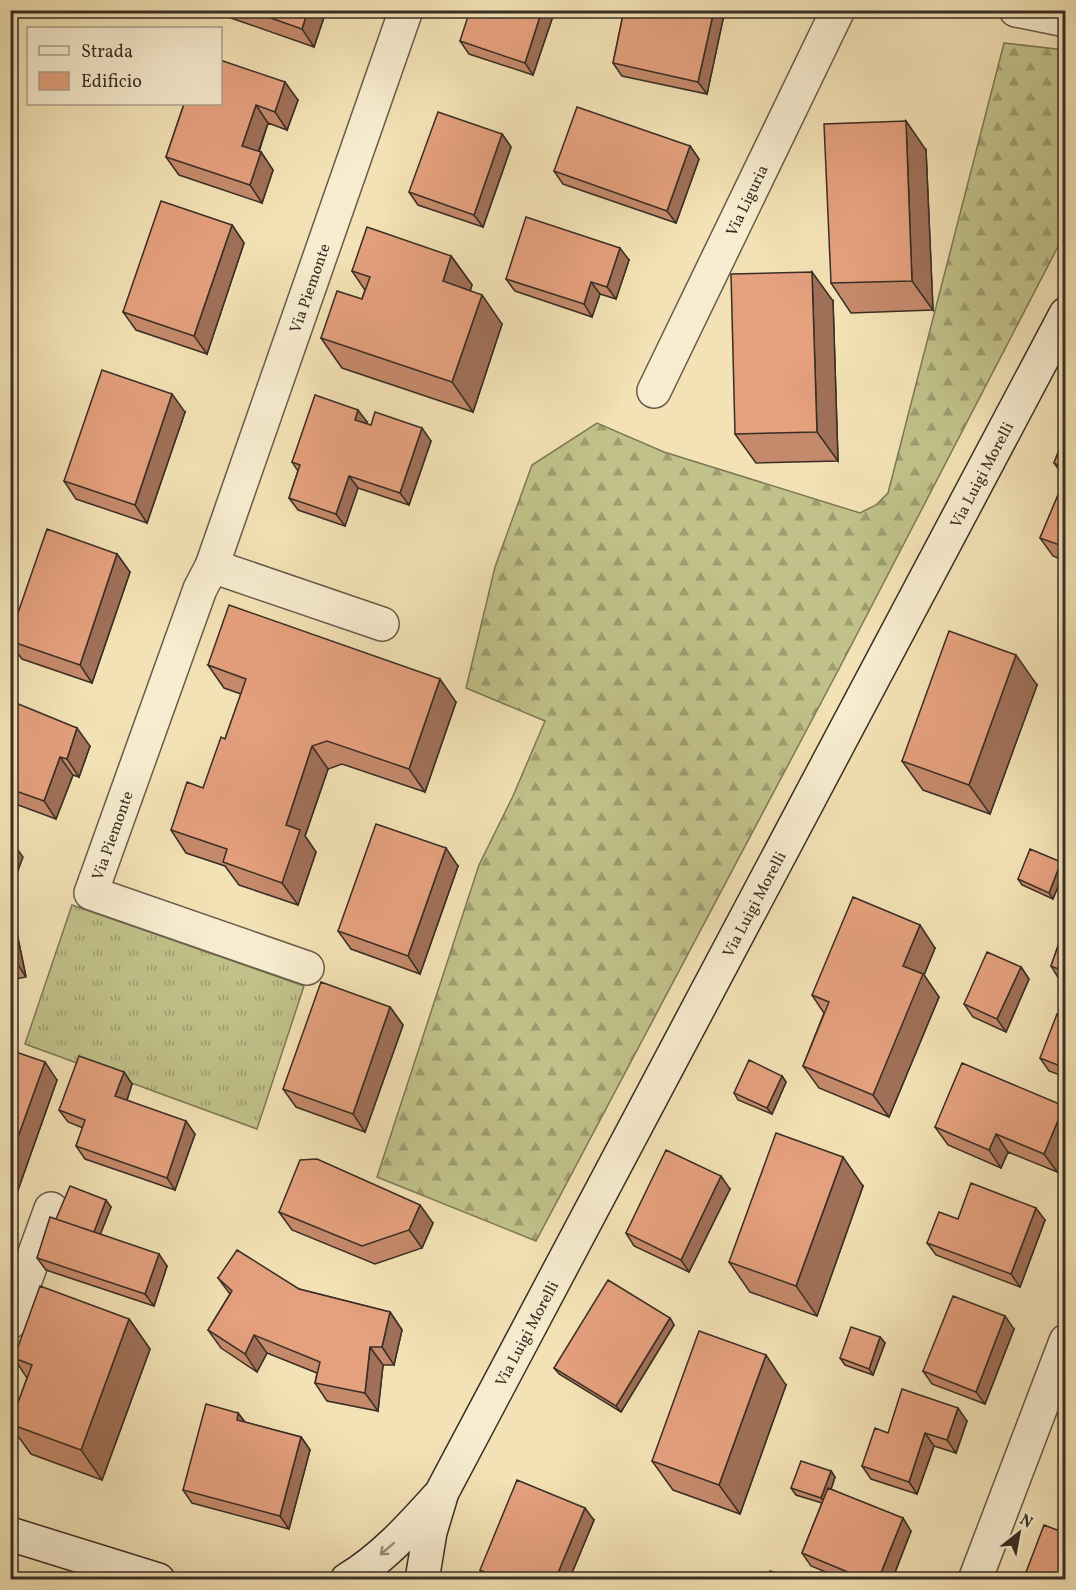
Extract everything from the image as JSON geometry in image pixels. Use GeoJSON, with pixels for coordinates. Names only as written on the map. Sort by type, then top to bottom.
{"type":"FeatureCollection","features":[{"type":"Feature","properties":{"kind":"street","name":"Via Piemonte"},"geometry":{"type":"LineString","coordinates":[[307,968],[91,893],[200,589],[212,566],[406,10]]}},
{"type":"Feature","properties":{"kind":"street","name":"Via Liguria"},"geometry":{"type":"LineString","coordinates":[[654,391],[838,10]]}},
{"type":"Feature","properties":{"kind":"street"},"geometry":{"type":"LineString","coordinates":[[1016,10],[1065,20]]}},
{"type":"Feature","properties":{"kind":"street","name":"Via Luigi Morelli"},"geometry":{"type":"LineString","coordinates":[[422,1580],[430,1532],[442,1492],[1065,314]]}},
{"type":"Feature","properties":{"kind":"street"},"geometry":{"type":"LineString","coordinates":[[212,566],[382,624]]}},
{"type":"Feature","properties":{"kind":"street"},"geometry":{"type":"LineString","coordinates":[[10,1322],[51,1209]]}},
{"type":"Feature","properties":{"kind":"street"},"geometry":{"type":"LineString","coordinates":[[975,1580],[1065,1341]]}},
{"type":"Feature","properties":{"kind":"street","name":"Via Luigi Morelli"},"geometry":{"type":"LineString","coordinates":[[348,1579],[409,1529],[442,1492]]}},
{"type":"Feature","properties":{"kind":"street"},"geometry":{"type":"LineString","coordinates":[[10,1534],[158,1580]]}},
{"type":"Feature","properties":{"kind":"street","name":"Via Luigi Morelli"},"geometry":{"type":"LineString","coordinates":[[348,1579],[369,1576],[385,1580]]}},
{"type":"Feature","properties":{"kind":"green space"},"geometry":{"type":"Polygon","coordinates":[[[1004,43],[1065,50],[1065,233],[841,665],[536,1241],[377,1177],[479,865],[513,796],[545,721],[466,688],[495,567],[532,465],[597,423],[664,452],[860,513],[876,505],[888,493],[1004,43]]]}},
{"type":"Feature","properties":{"kind":"green space"},"geometry":{"type":"Polygon","coordinates":[[[72,905],[304,986],[257,1129],[25,1044],[72,905]]]}},
{"type":"Feature","properties":{"kind":"building"},"geometry":{"type":"Polygon","coordinates":[[[248,10],[308,10],[302,29],[248,10]]]}},
{"type":"Feature","properties":{"kind":"building"},"geometry":{"type":"Polygon","coordinates":[[[470,10],[542,10],[525,63],[460,41],[470,10]]]}},
{"type":"Feature","properties":{"kind":"building"},"geometry":{"type":"Polygon","coordinates":[[[624,10],[714,10],[698,82],[613,63],[624,10]]]}},
{"type":"Feature","properties":{"kind":"building"},"geometry":{"type":"Polygon","coordinates":[[[222,61],[285,82],[275,112],[256,105],[242,146],[261,152],[250,185],[166,157],[184,105],[222,105],[222,61]]]}},
{"type":"Feature","properties":{"kind":"building"},"geometry":{"type":"Polygon","coordinates":[[[577,107],[690,146],[667,211],[554,171],[577,107]]]}},
{"type":"Feature","properties":{"kind":"building"},"geometry":{"type":"Polygon","coordinates":[[[438,112],[502,134],[474,215],[409,192],[438,112]]]}},
{"type":"Feature","properties":{"kind":"building"},"geometry":{"type":"Polygon","coordinates":[[[906,121],[912,281],[831,283],[824,124],[906,121]]]}},
{"type":"Feature","properties":{"kind":"building"},"geometry":{"type":"Polygon","coordinates":[[[161,201],[232,225],[194,336],[123,312],[161,201]]]}},
{"type":"Feature","properties":{"kind":"building"},"geometry":{"type":"Polygon","coordinates":[[[526,217],[620,248],[607,287],[591,282],[584,304],[506,279],[526,217]]]}},
{"type":"Feature","properties":{"kind":"building"},"geometry":{"type":"Polygon","coordinates":[[[367,227],[451,256],[443,281],[482,295],[452,382],[321,338],[337,291],[362,299],[370,277],[352,271],[367,227]]]}},
{"type":"Feature","properties":{"kind":"building"},"geometry":{"type":"Polygon","coordinates":[[[812,272],[817,432],[735,434],[731,274],[812,272]]]}},
{"type":"Feature","properties":{"kind":"building"},"geometry":{"type":"Polygon","coordinates":[[[102,370],[172,394],[135,505],[64,481],[102,370]]]}},
{"type":"Feature","properties":{"kind":"building"},"geometry":{"type":"Polygon","coordinates":[[[315,395],[358,410],[355,420],[371,425],[375,412],[422,428],[400,493],[349,476],[336,514],[289,498],[300,465],[292,462],[315,395]]]}},
{"type":"Feature","properties":{"kind":"building"},"geometry":{"type":"Polygon","coordinates":[[[1065,435],[1065,469],[1054,463],[1065,435]]]}},
{"type":"Feature","properties":{"kind":"building"},"geometry":{"type":"Polygon","coordinates":[[[1065,478],[1065,547],[1040,538],[1065,478]]]}},
{"type":"Feature","properties":{"kind":"building"},"geometry":{"type":"Polygon","coordinates":[[[47,529],[117,554],[80,665],[10,641],[47,529]]]}},
{"type":"Feature","properties":{"kind":"building"},"geometry":{"type":"Polygon","coordinates":[[[229,605],[440,679],[409,769],[327,741],[312,746],[286,825],[300,830],[282,883],[223,862],[227,849],[171,830],[187,782],[203,788],[221,737],[225,739],[246,679],[208,665],[229,605]]]}},
{"type":"Feature","properties":{"kind":"building"},"geometry":{"type":"Polygon","coordinates":[[[949,631],[1016,655],[969,785],[902,761],[949,631]]]}},
{"type":"Feature","properties":{"kind":"building"},"geometry":{"type":"Polygon","coordinates":[[[11,701],[77,728],[67,759],[60,757],[44,801],[10,789],[11,701]]]}},
{"type":"Feature","properties":{"kind":"building"},"geometry":{"type":"Polygon","coordinates":[[[376,824],[446,848],[408,956],[338,931],[376,824]]]}},
{"type":"Feature","properties":{"kind":"building"},"geometry":{"type":"Polygon","coordinates":[[[1030,849],[1061,862],[1049,893],[1018,879],[1030,849]]]}},
{"type":"Feature","properties":{"kind":"building"},"geometry":{"type":"Polygon","coordinates":[[[853,897],[920,925],[903,966],[923,974],[873,1095],[803,1066],[829,1002],[812,995],[853,897]]]}},
{"type":"Feature","properties":{"kind":"building"},"geometry":{"type":"Polygon","coordinates":[[[1065,926],[1065,972],[1051,966],[1065,926]]]}},
{"type":"Feature","properties":{"kind":"building"},"geometry":{"type":"Polygon","coordinates":[[[10,943],[14,959],[10,960],[10,943]]]}},
{"type":"Feature","properties":{"kind":"building"},"geometry":{"type":"Polygon","coordinates":[[[987,952],[1021,967],[997,1019],[964,1004],[987,952]]]}},
{"type":"Feature","properties":{"kind":"building"},"geometry":{"type":"Polygon","coordinates":[[[321,982],[390,1007],[353,1114],[283,1089],[321,982]]]}},
{"type":"Feature","properties":{"kind":"building"},"geometry":{"type":"Polygon","coordinates":[[[1057,1014],[1065,1018],[1065,1068],[1040,1058],[1057,1014]]]}},
{"type":"Feature","properties":{"kind":"building"},"geometry":{"type":"Polygon","coordinates":[[[10,1050],[45,1062],[10,1159],[10,1050]]]}},
{"type":"Feature","properties":{"kind":"building"},"geometry":{"type":"Polygon","coordinates":[[[79,1056],[124,1072],[115,1096],[186,1121],[167,1178],[76,1146],[85,1120],[59,1110],[79,1056]]]}},
{"type":"Feature","properties":{"kind":"building"},"geometry":{"type":"Polygon","coordinates":[[[749,1060],[782,1076],[767,1108],[734,1093],[749,1060]]]}},
{"type":"Feature","properties":{"kind":"building"},"geometry":{"type":"Polygon","coordinates":[[[962,1063],[1064,1106],[1044,1154],[996,1134],[989,1150],[935,1127],[962,1063]]]}},
{"type":"Feature","properties":{"kind":"building"},"geometry":{"type":"Polygon","coordinates":[[[776,1133],[843,1157],[796,1286],[729,1262],[776,1133]]]}},
{"type":"Feature","properties":{"kind":"building"},"geometry":{"type":"Polygon","coordinates":[[[666,1150],[721,1176],[681,1260],[626,1233],[666,1150]]]}},
{"type":"Feature","properties":{"kind":"building"},"geometry":{"type":"Polygon","coordinates":[[[317,1159],[420,1205],[409,1230],[362,1246],[279,1212],[300,1160],[317,1159]]]}},
{"type":"Feature","properties":{"kind":"building"},"geometry":{"type":"Polygon","coordinates":[[[971,1183],[1036,1208],[1011,1274],[927,1243],[939,1212],[958,1219],[971,1183]]]}},
{"type":"Feature","properties":{"kind":"building"},"geometry":{"type":"Polygon","coordinates":[[[70,1186],[106,1200],[94,1232],[56,1219],[70,1186]]]}},
{"type":"Feature","properties":{"kind":"building"},"geometry":{"type":"Polygon","coordinates":[[[50,1217],[159,1254],[145,1294],[37,1258],[50,1217]]]}},
{"type":"Feature","properties":{"kind":"building"},"geometry":{"type":"Polygon","coordinates":[[[237,1250],[299,1289],[390,1312],[382,1347],[370,1347],[365,1393],[315,1383],[320,1362],[254,1335],[245,1354],[208,1330],[232,1291],[218,1278],[237,1250]]]}},
{"type":"Feature","properties":{"kind":"building"},"geometry":{"type":"Polygon","coordinates":[[[608,1280],[670,1318],[616,1406],[554,1368],[608,1280]]]}},
{"type":"Feature","properties":{"kind":"building"},"geometry":{"type":"Polygon","coordinates":[[[40,1286],[129,1319],[81,1450],[10,1424],[32,1365],[14,1358],[40,1286]]]}},
{"type":"Feature","properties":{"kind":"building"},"geometry":{"type":"Polygon","coordinates":[[[953,1296],[1005,1316],[976,1392],[923,1371],[953,1296]]]}},
{"type":"Feature","properties":{"kind":"building"},"geometry":{"type":"Polygon","coordinates":[[[851,1327],[880,1337],[869,1369],[840,1358],[851,1327]]]}},
{"type":"Feature","properties":{"kind":"building"},"geometry":{"type":"Polygon","coordinates":[[[699,1331],[766,1355],[719,1485],[652,1461],[699,1331]]]}},
{"type":"Feature","properties":{"kind":"building"},"geometry":{"type":"Polygon","coordinates":[[[902,1389],[958,1408],[947,1440],[925,1433],[909,1482],[862,1466],[875,1428],[888,1433],[902,1389]]]}},
{"type":"Feature","properties":{"kind":"building"},"geometry":{"type":"Polygon","coordinates":[[[206,1404],[238,1413],[237,1420],[301,1437],[280,1516],[183,1490],[206,1404]]]}},
{"type":"Feature","properties":{"kind":"building"},"geometry":{"type":"Polygon","coordinates":[[[801,1461],[831,1471],[821,1498],[791,1488],[801,1461]]]}},
{"type":"Feature","properties":{"kind":"building"},"geometry":{"type":"Polygon","coordinates":[[[517,1480],[585,1508],[555,1580],[503,1580],[480,1570],[517,1480]]]}},
{"type":"Feature","properties":{"kind":"building"},"geometry":{"type":"Polygon","coordinates":[[[828,1488],[903,1518],[878,1580],[867,1580],[802,1553],[828,1488]]]}},
{"type":"Feature","properties":{"kind":"building"},"geometry":{"type":"Polygon","coordinates":[[[1044,1525],[1065,1533],[1065,1580],[1023,1580],[1044,1525]]]}},
{"type":"Feature","properties":{"kind":"building"},"geometry":{"type":"Polygon","coordinates":[[[770,1571],[797,1580],[768,1580],[770,1571]]]}}]}
